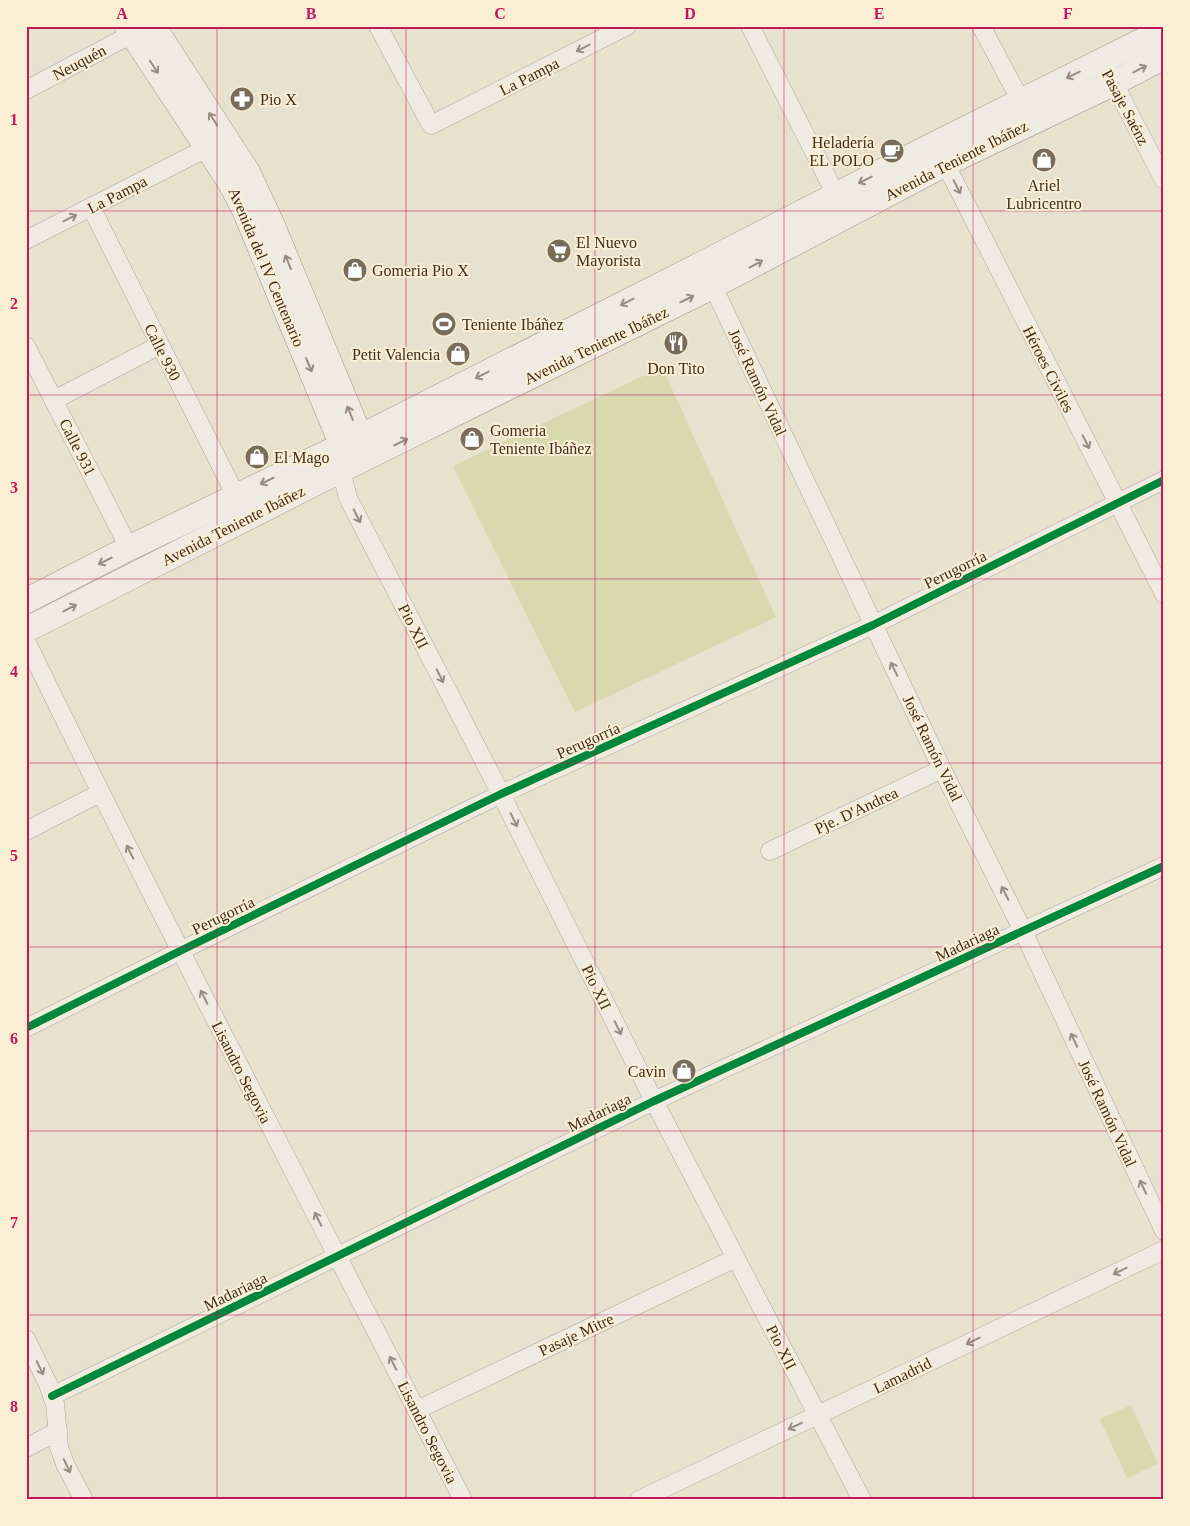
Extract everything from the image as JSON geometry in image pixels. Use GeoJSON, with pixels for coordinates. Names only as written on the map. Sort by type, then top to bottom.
{"type":"FeatureCollection","features":[{"type":"Feature","properties":{"kind":"main road","name":"Avenida del IV Centenario"},"geometry":{"type":"LineString","coordinates":[[145,28],[207,148],[230,182],[245,211],[357,446]]}},
{"type":"Feature","properties":{"kind":"main road","name":"Avenida del IV Centenario"},"geometry":{"type":"LineString","coordinates":[[145,28],[248,173],[273,227],[357,446]]}},
{"type":"Feature","properties":{"kind":"main road","name":"Avenida Teniente Ibáñez"},"geometry":{"type":"LineString","coordinates":[[26,601],[236,496],[357,446],[713,286],[841,206],[940,154],[1021,101],[1164,30]]}},
{"type":"Feature","properties":{"kind":"main road","name":"Avenida Teniente Ibáñez"},"geometry":{"type":"LineString","coordinates":[[940,154],[1114,83],[1164,57]]}},
{"type":"Feature","properties":{"kind":"main road","name":"Avenida Teniente Ibáñez"},"geometry":{"type":"LineString","coordinates":[[26,630],[341,470],[357,446],[702,264],[841,206]]}},
{"type":"Feature","properties":{"kind":"street","name":"La Pampa"},"geometry":{"type":"LineString","coordinates":[[378,26],[431,125],[627,26]]}},
{"type":"Feature","properties":{"kind":"street"},"geometry":{"type":"LineString","coordinates":[[750,26],[841,206]]}},
{"type":"Feature","properties":{"kind":"street"},"geometry":{"type":"LineString","coordinates":[[981,26],[1021,101]]}},
{"type":"Feature","properties":{"kind":"street","name":"Neuquén"},"geometry":{"type":"LineString","coordinates":[[26,90],[145,28]]}},
{"type":"Feature","properties":{"kind":"street","name":"Pasaje Saénz"},"geometry":{"type":"LineString","coordinates":[[1102,61],[1164,180]]}},
{"type":"Feature","properties":{"kind":"street","name":"La Pampa"},"geometry":{"type":"LineString","coordinates":[[26,240],[207,148]]}},
{"type":"Feature","properties":{"kind":"street","name":"Héroes Civiles"},"geometry":{"type":"LineString","coordinates":[[940,154],[1164,594]]}},
{"type":"Feature","properties":{"kind":"street","name":"Calle 930"},"geometry":{"type":"LineString","coordinates":[[91,207],[236,496]]}},
{"type":"Feature","properties":{"kind":"street","name":"José Ramón Vidal"},"geometry":{"type":"LineString","coordinates":[[702,264],[873,625],[1023,931],[1164,1232]]}},
{"type":"Feature","properties":{"kind":"street"},"geometry":{"type":"LineString","coordinates":[[54,400],[160,345]]}},
{"type":"Feature","properties":{"kind":"street","name":"Calle 931"},"geometry":{"type":"LineString","coordinates":[[26,346],[129,548]]}},
{"type":"Feature","properties":{"kind":"street","name":"Pio XII"},"geometry":{"type":"LineString","coordinates":[[341,470],[348,498],[502,794],[654,1101],[862,1500]]}},
{"type":"Feature","properties":{"kind":"street","name":"Perugorría"},"geometry":{"type":"LineString","coordinates":[[26,1028],[502,794],[873,625],[1164,480]]}},
{"type":"Feature","properties":{"kind":"street","name":"Lisandro Segovia"},"geometry":{"type":"LineString","coordinates":[[26,641],[180,951],[463,1500]]}},
{"type":"Feature","properties":{"kind":"street","name":"Pje. D'Andrea"},"geometry":{"type":"LineString","coordinates":[[770,851],[942,768]]}},
{"type":"Feature","properties":{"kind":"street"},"geometry":{"type":"LineString","coordinates":[[26,831],[100,793]]}},
{"type":"Feature","properties":{"kind":"street","name":"Madariaga"},"geometry":{"type":"LineString","coordinates":[[52,1396],[654,1101],[1164,866]]}},
{"type":"Feature","properties":{"kind":"street","name":"Lamadrid"},"geometry":{"type":"LineString","coordinates":[[639,1500],[1164,1250]]}},
{"type":"Feature","properties":{"kind":"street","name":"Pasaje Mitre"},"geometry":{"type":"LineString","coordinates":[[417,1410],[736,1258]]}},
{"type":"Feature","properties":{"kind":"street"},"geometry":{"type":"LineString","coordinates":[[26,1340],[55,1404],[59,1447],[62,1456],[84,1500]]}},
{"type":"Feature","properties":{"kind":"street"},"geometry":{"type":"LineString","coordinates":[[26,1448],[58,1431]]}},
{"type":"Feature","properties":{"kind":"green space"},"geometry":{"type":"Polygon","coordinates":[[[662,367],[776,617],[575,712],[453,466],[662,367]]]}},
{"type":"Feature","properties":{"kind":"green space"},"geometry":{"type":"Polygon","coordinates":[[[1131,1405],[1158,1464],[1127,1478],[1100,1419],[1131,1405]]]}},
{"type":"Feature","properties":{"kind":"cycle path"},"geometry":{"type":"LineString","coordinates":[[26,1028],[501,794],[873,625],[1164,480]]}},
{"type":"Feature","properties":{"kind":"cycle path"},"geometry":{"type":"LineString","coordinates":[[52,1396],[654,1101],[1164,866]]}},
{"type":"Feature","properties":{"kind":"place","name":"Pio X"},"geometry":{"type":"Point","coordinates":[242,99]}},
{"type":"Feature","properties":{"kind":"place","name":"Heladería EL POLO"},"geometry":{"type":"Point","coordinates":[892,151]}},
{"type":"Feature","properties":{"kind":"place","name":"Ariel Lubricentro"},"geometry":{"type":"Point","coordinates":[1044,160]}},
{"type":"Feature","properties":{"kind":"place","name":"El Nuevo Mayorista"},"geometry":{"type":"Point","coordinates":[559,251]}},
{"type":"Feature","properties":{"kind":"place","name":"Gomeria Pio X"},"geometry":{"type":"Point","coordinates":[355,270]}},
{"type":"Feature","properties":{"kind":"place","name":"Teniente Ibáñez"},"geometry":{"type":"Point","coordinates":[444,324]}},
{"type":"Feature","properties":{"kind":"place","name":"Don Tito"},"geometry":{"type":"Point","coordinates":[676,343]}},
{"type":"Feature","properties":{"kind":"place","name":"Petit Valencia"},"geometry":{"type":"Point","coordinates":[458,354]}},
{"type":"Feature","properties":{"kind":"place","name":"Gomeria Teniente Ibáñez"},"geometry":{"type":"Point","coordinates":[472,439]}},
{"type":"Feature","properties":{"kind":"place","name":"El Mago"},"geometry":{"type":"Point","coordinates":[257,457]}},
{"type":"Feature","properties":{"kind":"place","name":"Cavin"},"geometry":{"type":"Point","coordinates":[684,1071]}}]}
